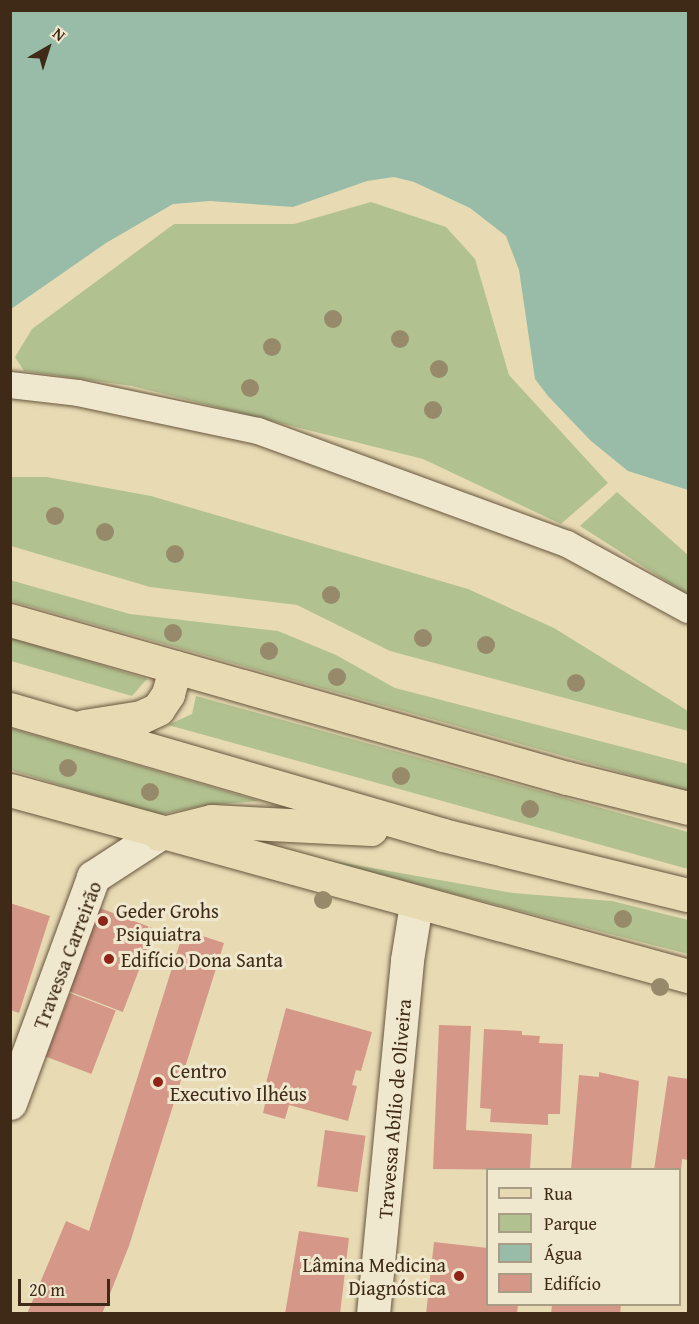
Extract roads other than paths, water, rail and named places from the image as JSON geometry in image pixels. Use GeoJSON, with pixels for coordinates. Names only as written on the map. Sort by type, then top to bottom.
{"type":"FeatureCollection","features":[{"type":"Feature","properties":{"kind":"main road"},"geometry":{"type":"LineString","coordinates":[[10,620],[567,778],[688,808]]}},
{"type":"Feature","properties":{"kind":"main road"},"geometry":{"type":"LineString","coordinates":[[73,728],[141,717],[158,709],[168,694],[175,667]]}},
{"type":"Feature","properties":{"kind":"main road"},"geometry":{"type":"LineString","coordinates":[[10,709],[443,835],[688,895]]}},
{"type":"Feature","properties":{"kind":"main road"},"geometry":{"type":"LineString","coordinates":[[10,790],[159,834],[688,976]]}},
{"type":"Feature","properties":{"kind":"main road"},"geometry":{"type":"LineString","coordinates":[[159,834],[211,821],[269,821],[443,835]]}},
{"type":"Feature","properties":{"kind":"street"},"geometry":{"type":"LineString","coordinates":[[10,385],[78,393],[258,431],[567,544],[688,610]]}},
{"type":"Feature","properties":{"kind":"street","name":"Travessa Carreirão"},"geometry":{"type":"LineString","coordinates":[[10,1103],[93,876],[159,834]]}},
{"type":"Feature","properties":{"kind":"street","name":"Travessa Abílio de Oliveira"},"geometry":{"type":"LineString","coordinates":[[373,1314],[407,960],[416,904]]}},
{"type":"Feature","properties":{"kind":"water"},"geometry":{"type":"Polygon","coordinates":[[[11,10],[688,11],[688,490],[628,471],[591,441],[548,396],[535,379],[519,270],[506,236],[470,208],[414,182],[394,177],[367,181],[293,207],[210,201],[173,204],[106,243],[11,309],[11,10]]]}},
{"type":"Feature","properties":{"kind":"place","name":"Geder Grohs Psiquiatra"},"geometry":{"type":"Point","coordinates":[103,921]}},
{"type":"Feature","properties":{"kind":"place","name":"Edifício Dona Santa"},"geometry":{"type":"Point","coordinates":[109,959]}},
{"type":"Feature","properties":{"kind":"place","name":"Centro Executivo Ilhéus"},"geometry":{"type":"Point","coordinates":[158,1082]}},
{"type":"Feature","properties":{"kind":"place","name":"Lâmina Medicina Diagnóstica"},"geometry":{"type":"Point","coordinates":[459,1276]}}]}
